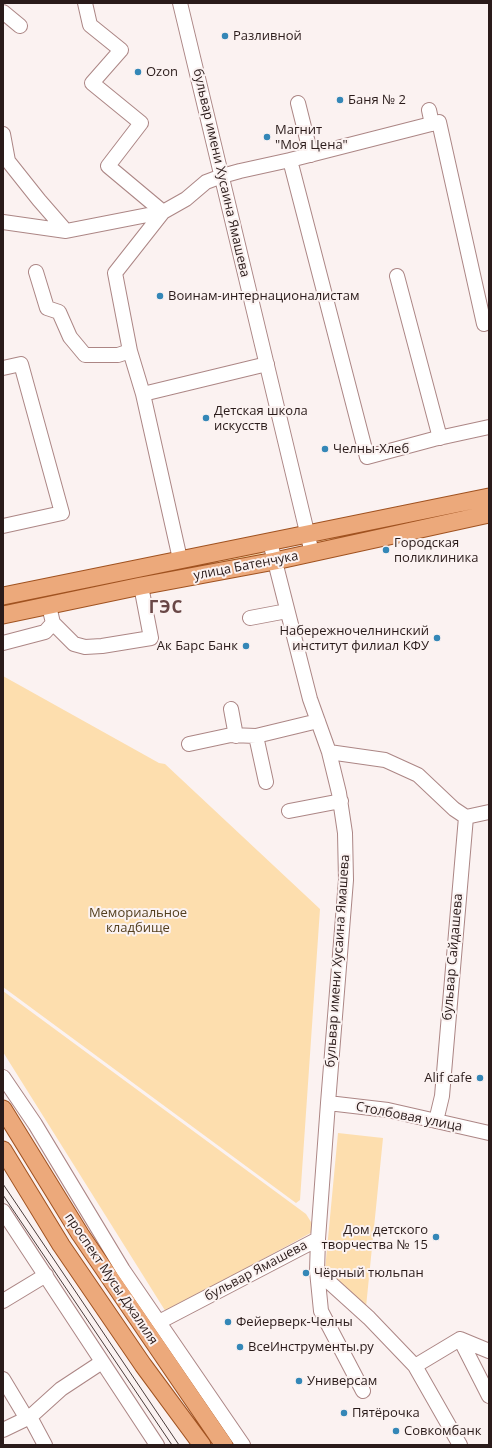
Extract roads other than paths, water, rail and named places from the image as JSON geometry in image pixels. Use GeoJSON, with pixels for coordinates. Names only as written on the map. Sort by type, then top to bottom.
{"type":"FeatureCollection","features":[{"type":"Feature","properties":{"kind":"main road","name":"улица Батенчука"},"geometry":{"type":"LineString","coordinates":[[7,595],[489,497]]}},
{"type":"Feature","properties":{"kind":"main road","name":"улица Батенчука"},"geometry":{"type":"LineString","coordinates":[[8,614],[141,586],[275,561],[489,514]]}},
{"type":"Feature","properties":{"kind":"main road"},"geometry":{"type":"LineString","coordinates":[[7,595],[18,595],[20,599],[20,605],[8,614]]}},
{"type":"Feature","properties":{"kind":"main road","name":"проспект Мусы Джалиля"},"geometry":{"type":"LineString","coordinates":[[3,1109],[80,1234],[224,1445]]}},
{"type":"Feature","properties":{"kind":"main road","name":"проспект Мусы Джалиля"},"geometry":{"type":"LineString","coordinates":[[3,1150],[61,1245],[143,1365],[202,1445]]}},
{"type":"Feature","properties":{"kind":"street"},"geometry":{"type":"LineString","coordinates":[[85,3],[90,25],[121,50],[92,83],[141,123],[108,166],[163,212]]}},
{"type":"Feature","properties":{"kind":"street","name":"бульвар имени Хусаина Ямашева"},"geometry":{"type":"LineString","coordinates":[[180,3],[312,553]]}},
{"type":"Feature","properties":{"kind":"street"},"geometry":{"type":"LineString","coordinates":[[3,12],[20,26]]}},
{"type":"Feature","properties":{"kind":"street"},"geometry":{"type":"LineString","coordinates":[[298,103],[311,155]]}},
{"type":"Feature","properties":{"kind":"street"},"geometry":{"type":"LineString","coordinates":[[429,110],[432,124]]}},
{"type":"Feature","properties":{"kind":"street"},"geometry":{"type":"LineString","coordinates":[[3,222],[66,231],[163,212],[186,199],[206,182],[222,176],[439,122],[484,324]]}},
{"type":"Feature","properties":{"kind":"street"},"geometry":{"type":"LineString","coordinates":[[3,134],[8,161],[66,231]]}},
{"type":"Feature","properties":{"kind":"street"},"geometry":{"type":"LineString","coordinates":[[290,160],[367,457],[489,427]]}},
{"type":"Feature","properties":{"kind":"street"},"geometry":{"type":"LineString","coordinates":[[163,212],[115,273],[130,351],[143,394],[180,559]]}},
{"type":"Feature","properties":{"kind":"street"},"geometry":{"type":"LineString","coordinates":[[36,272],[47,308],[59,312],[70,338],[86,356],[118,355],[130,351]]}},
{"type":"Feature","properties":{"kind":"street"},"geometry":{"type":"LineString","coordinates":[[397,276],[440,438]]}},
{"type":"Feature","properties":{"kind":"street"},"geometry":{"type":"LineString","coordinates":[[3,369],[21,364],[62,513],[3,526]]}},
{"type":"Feature","properties":{"kind":"street"},"geometry":{"type":"LineString","coordinates":[[143,394],[266,364]]}},
{"type":"Feature","properties":{"kind":"street","name":"бульвар имени Хусаина Ямашева"},"geometry":{"type":"LineString","coordinates":[[270,542],[287,611],[291,620],[310,700],[328,752],[341,802],[345,833],[346,880],[328,1103]]}},
{"type":"Feature","properties":{"kind":"street"},"geometry":{"type":"LineString","coordinates":[[49,606],[53,623],[74,644],[85,647],[102,646],[151,638],[141,586]]}},
{"type":"Feature","properties":{"kind":"street"},"geometry":{"type":"LineString","coordinates":[[250,618],[287,611]]}},
{"type":"Feature","properties":{"kind":"street"},"geometry":{"type":"LineString","coordinates":[[3,643],[45,632],[53,623]]}},
{"type":"Feature","properties":{"kind":"street"},"geometry":{"type":"LineString","coordinates":[[231,709],[236,736]]}},
{"type":"Feature","properties":{"kind":"street"},"geometry":{"type":"LineString","coordinates":[[189,744],[236,736],[256,736],[318,721]]}},
{"type":"Feature","properties":{"kind":"street"},"geometry":{"type":"LineString","coordinates":[[256,736],[266,782]]}},
{"type":"Feature","properties":{"kind":"street"},"geometry":{"type":"LineString","coordinates":[[328,752],[385,760],[418,775],[454,809],[466,817],[489,812]]}},
{"type":"Feature","properties":{"kind":"street"},"geometry":{"type":"LineString","coordinates":[[289,811],[341,802]]}},
{"type":"Feature","properties":{"kind":"street","name":"бульвар Сайдашева"},"geometry":{"type":"LineString","coordinates":[[436,1121],[442,1096],[466,817]]}},
{"type":"Feature","properties":{"kind":"street"},"geometry":{"type":"LineString","coordinates":[[3,1076],[35,1124],[123,1270],[243,1445]]}},
{"type":"Feature","properties":{"kind":"street","name":"Столбовая улица"},"geometry":{"type":"LineString","coordinates":[[328,1103],[388,1110],[489,1133]]}},
{"type":"Feature","properties":{"kind":"street","name":"бульвар Ямашева"},"geometry":{"type":"LineString","coordinates":[[159,1322],[318,1239],[328,1103]]}},
{"type":"Feature","properties":{"kind":"street"},"geometry":{"type":"LineString","coordinates":[[3,1211],[157,1445]]}},
{"type":"Feature","properties":{"kind":"street"},"geometry":{"type":"LineString","coordinates":[[318,1239],[317,1271],[321,1311],[363,1391]]}},
{"type":"Feature","properties":{"kind":"street"},"geometry":{"type":"LineString","coordinates":[[317,1271],[370,1318],[415,1366],[460,1445]]}},
{"type":"Feature","properties":{"kind":"street"},"geometry":{"type":"LineString","coordinates":[[3,1301],[46,1275]]}},
{"type":"Feature","properties":{"kind":"street"},"geometry":{"type":"LineString","coordinates":[[415,1366],[460,1339]]}},
{"type":"Feature","properties":{"kind":"street"},"geometry":{"type":"LineString","coordinates":[[460,1339],[489,1351]]}},
{"type":"Feature","properties":{"kind":"street"},"geometry":{"type":"LineString","coordinates":[[460,1339],[489,1396]]}},
{"type":"Feature","properties":{"kind":"street"},"geometry":{"type":"LineString","coordinates":[[3,1430],[28,1418],[61,1389],[102,1362]]}},
{"type":"Feature","properties":{"kind":"street"},"geometry":{"type":"LineString","coordinates":[[3,1379],[45,1445]]}},
{"type":"Feature","properties":{"kind":"tram line"},"geometry":{"type":"LineString","coordinates":[[3,1184],[179,1445]]}},
{"type":"Feature","properties":{"kind":"tram line"},"geometry":{"type":"LineString","coordinates":[[3,1195],[172,1445]]}},
{"type":"Feature","properties":{"kind":"place","name":"Разливной"},"geometry":{"type":"Point","coordinates":[225,36]}},
{"type":"Feature","properties":{"kind":"place","name":"Ozon"},"geometry":{"type":"Point","coordinates":[138,72]}},
{"type":"Feature","properties":{"kind":"place","name":"Баня № 2"},"geometry":{"type":"Point","coordinates":[340,100]}},
{"type":"Feature","properties":{"kind":"place","name":"Магнит \"Моя Цена\""},"geometry":{"type":"Point","coordinates":[267,137]}},
{"type":"Feature","properties":{"kind":"place","name":"Воинам-интернационалистам"},"geometry":{"type":"Point","coordinates":[160,296]}},
{"type":"Feature","properties":{"kind":"place","name":"Детская школа искусств"},"geometry":{"type":"Point","coordinates":[206,418]}},
{"type":"Feature","properties":{"kind":"place","name":"Челны-Хлеб"},"geometry":{"type":"Point","coordinates":[325,449]}},
{"type":"Feature","properties":{"kind":"place","name":"Городская поликлиника"},"geometry":{"type":"Point","coordinates":[386,550]}},
{"type":"Feature","properties":{"kind":"place","name":"Набережночелнинский институт филиал КФУ"},"geometry":{"type":"Point","coordinates":[437,638]}},
{"type":"Feature","properties":{"kind":"place","name":"Ак Барс Банк"},"geometry":{"type":"Point","coordinates":[246,646]}},
{"type":"Feature","properties":{"kind":"place","name":"Alif cafe"},"geometry":{"type":"Point","coordinates":[480,1078]}},
{"type":"Feature","properties":{"kind":"place","name":"Дом детского творчества № 15"},"geometry":{"type":"Point","coordinates":[436,1237]}},
{"type":"Feature","properties":{"kind":"place","name":"Чёрный тюльпан"},"geometry":{"type":"Point","coordinates":[306,1273]}},
{"type":"Feature","properties":{"kind":"place","name":"Фейерверк-Челны"},"geometry":{"type":"Point","coordinates":[228,1322]}},
{"type":"Feature","properties":{"kind":"place","name":"ВсеИнструменты.ру"},"geometry":{"type":"Point","coordinates":[240,1347]}},
{"type":"Feature","properties":{"kind":"place","name":"Универсам"},"geometry":{"type":"Point","coordinates":[299,1381]}},
{"type":"Feature","properties":{"kind":"place","name":"Пятёрочка"},"geometry":{"type":"Point","coordinates":[344,1413]}},
{"type":"Feature","properties":{"kind":"place","name":"Совкомбанк"},"geometry":{"type":"Point","coordinates":[396,1431]}},
{"type":"Feature","properties":{"kind":"district","name":"ГЭС"},"geometry":{"type":"Point","coordinates":[166,608]}},
{"type":"Feature","properties":{"kind":"park label","name":"Мемориальное кладбище"},"geometry":{"type":"Point","coordinates":[138,920]}}]}
